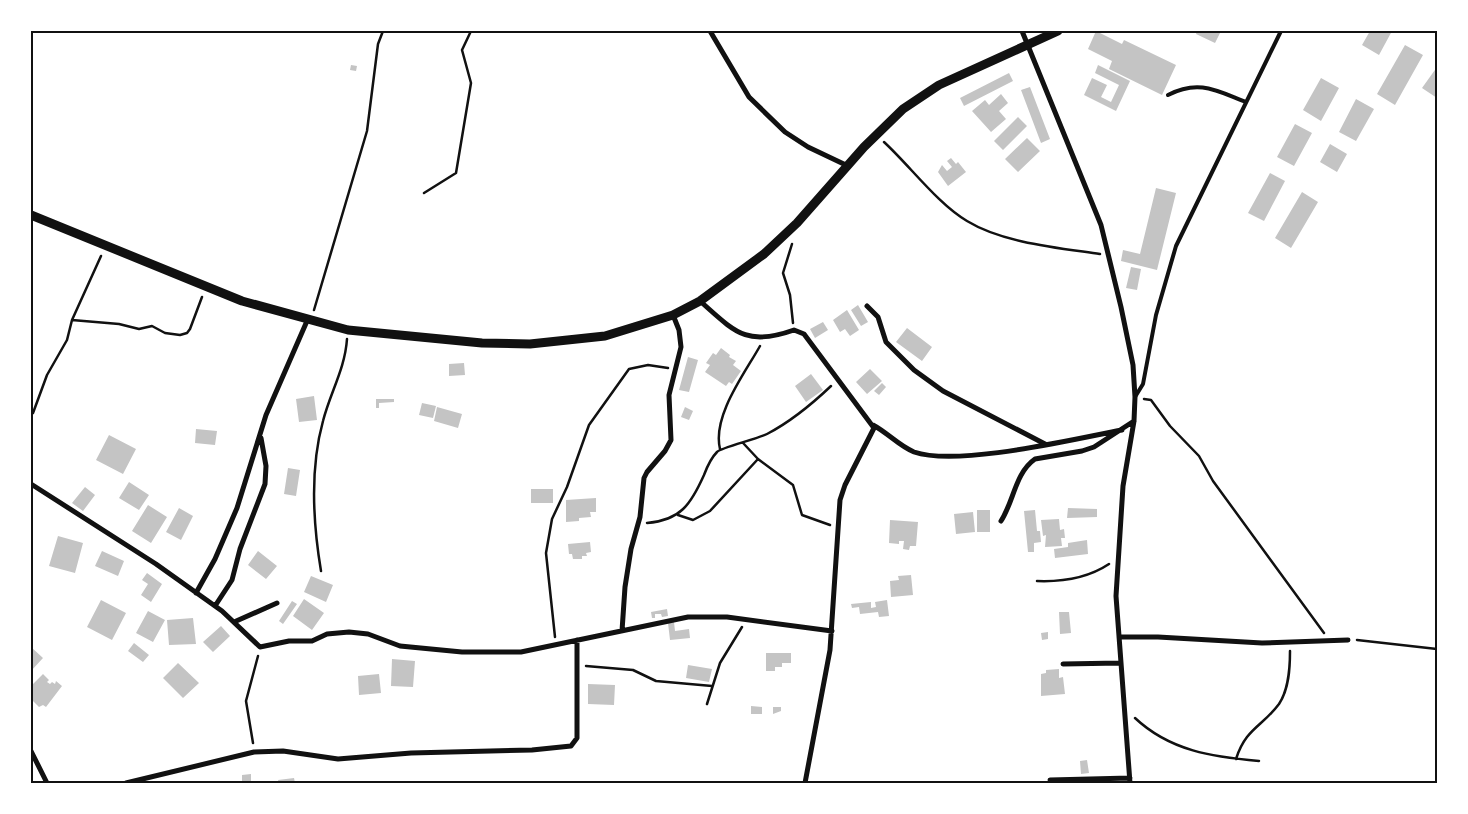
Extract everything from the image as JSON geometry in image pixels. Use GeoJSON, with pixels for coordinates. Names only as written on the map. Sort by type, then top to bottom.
{"type":"FeatureCollection","features":[{"type":"Feature","properties":{"kind":"street"},"geometry":{"type":"LineString","coordinates":[[710,31],[749,97],[786,132],[808,148],[848,166]]}},
{"type":"Feature","properties":{"kind":"street"},"geometry":{"type":"LineString","coordinates":[[1022,31],[1101,224],[1128,335],[1135,396],[1134,421],[1123,486],[1116,559],[1120,663],[1130,781],[1050,780]]}},
{"type":"Feature","properties":{"kind":"street"},"geometry":{"type":"LineString","coordinates":[[31,215],[242,301],[308,321],[348,330],[482,343],[530,344],[605,336],[672,315],[700,301],[764,254],[797,223],[875,135],[903,109],[939,85],[1057,31]]}},
{"type":"Feature","properties":{"kind":"street"},"geometry":{"type":"LineString","coordinates":[[700,301],[736,330],[746,335],[766,338],[794,330],[804,334],[873,424],[913,452],[926,455],[964,456],[1122,430]]}},
{"type":"Feature","properties":{"kind":"street"},"geometry":{"type":"LineString","coordinates":[[867,306],[878,317],[886,342],[914,370],[942,391],[1045,444]]}},
{"type":"Feature","properties":{"kind":"street"},"geometry":{"type":"LineString","coordinates":[[622,631],[624,588],[638,524],[644,478],[671,440],[669,395],[681,347],[679,330],[672,315]]}},
{"type":"Feature","properties":{"kind":"street"},"geometry":{"type":"LineString","coordinates":[[196,593],[234,517],[266,416],[308,321]]}},
{"type":"Feature","properties":{"kind":"street"},"geometry":{"type":"LineString","coordinates":[[1001,521],[1009,508],[1022,472],[1029,463],[1035,459],[1082,452],[1102,443],[1134,421]]}},
{"type":"Feature","properties":{"kind":"street"},"geometry":{"type":"LineString","coordinates":[[805,783],[832,631],[842,493],[874,431],[873,424]]}},
{"type":"Feature","properties":{"kind":"street"},"geometry":{"type":"LineString","coordinates":[[215,606],[232,580],[240,549],[265,484],[266,466],[260,435]]}},
{"type":"Feature","properties":{"kind":"street"},"geometry":{"type":"LineString","coordinates":[[31,484],[156,564],[215,606],[260,647],[295,640],[312,641],[334,632],[368,634],[400,646],[462,652],[521,652],[688,617],[747,620],[832,631]]}},
{"type":"Feature","properties":{"kind":"street"},"geometry":{"type":"LineString","coordinates":[[234,622],[277,603]]}},
{"type":"Feature","properties":{"kind":"street"},"geometry":{"type":"LineString","coordinates":[[1119,637],[1262,642],[1348,640]]}},
{"type":"Feature","properties":{"kind":"street"},"geometry":{"type":"LineString","coordinates":[[126,783],[254,752],[283,751],[338,759],[411,752],[562,748],[571,746],[577,738],[577,640]]}},
{"type":"Feature","properties":{"kind":"street"},"geometry":{"type":"LineString","coordinates":[[1063,664],[1120,663]]}},
{"type":"Feature","properties":{"kind":"street"},"geometry":{"type":"LineString","coordinates":[[31,751],[47,783]]}},
{"type":"Feature","properties":{"kind":"lane"},"geometry":{"type":"LineString","coordinates":[[1135,396],[1143,384],[1156,315],[1176,246],[1281,31]]}},
{"type":"Feature","properties":{"kind":"lane"},"geometry":{"type":"LineString","coordinates":[[1168,94],[1186,87],[1198,86],[1246,102]]}},
{"type":"Feature","properties":{"kind":"path"},"geometry":{"type":"LineString","coordinates":[[308,321],[367,131],[378,44],[382,31]]}},
{"type":"Feature","properties":{"kind":"path"},"geometry":{"type":"LineString","coordinates":[[424,193],[456,173],[471,83],[462,50],[471,31]]}},
{"type":"Feature","properties":{"kind":"path"},"geometry":{"type":"LineString","coordinates":[[875,135],[966,221],[984,229],[1033,243],[1109,255]]}},
{"type":"Feature","properties":{"kind":"path"},"geometry":{"type":"LineString","coordinates":[[794,330],[790,295],[783,273],[797,223]]}},
{"type":"Feature","properties":{"kind":"path"},"geometry":{"type":"LineString","coordinates":[[33,413],[50,368],[67,340],[72,320],[106,245]]}},
{"type":"Feature","properties":{"kind":"path"},"geometry":{"type":"LineString","coordinates":[[72,320],[119,324],[139,329],[152,326],[165,333],[180,335],[190,329],[206,286]]}},
{"type":"Feature","properties":{"kind":"path"},"geometry":{"type":"LineString","coordinates":[[321,571],[314,502],[316,460],[323,419],[338,382],[346,350],[348,330]]}},
{"type":"Feature","properties":{"kind":"path"},"geometry":{"type":"LineString","coordinates":[[720,448],[718,438],[719,426],[734,391],[766,338]]}},
{"type":"Feature","properties":{"kind":"path"},"geometry":{"type":"LineString","coordinates":[[556,645],[546,561],[546,542],[552,519],[567,487],[584,435],[598,411],[629,369],[648,365],[677,369]]}},
{"type":"Feature","properties":{"kind":"path"},"geometry":{"type":"LineString","coordinates":[[638,524],[659,522],[678,514],[689,503],[714,455],[720,448],[744,444],[799,416],[839,380]]}},
{"type":"Feature","properties":{"kind":"path"},"geometry":{"type":"LineString","coordinates":[[1135,396],[1151,400],[1170,426],[1199,456],[1213,481],[1329,639]]}},
{"type":"Feature","properties":{"kind":"path"},"geometry":{"type":"LineString","coordinates":[[744,444],[758,459],[793,486],[802,515],[839,528]]}},
{"type":"Feature","properties":{"kind":"path"},"geometry":{"type":"LineString","coordinates":[[678,514],[693,520],[710,511],[758,459]]}},
{"type":"Feature","properties":{"kind":"path"},"geometry":{"type":"LineString","coordinates":[[1038,581],[1060,580],[1089,575],[1116,559]]}},
{"type":"Feature","properties":{"kind":"path"},"geometry":{"type":"LineString","coordinates":[[707,704],[724,657],[747,620]]}},
{"type":"Feature","properties":{"kind":"path"},"geometry":{"type":"LineString","coordinates":[[1348,640],[1372,640],[1437,649]]}},
{"type":"Feature","properties":{"kind":"path"},"geometry":{"type":"LineString","coordinates":[[1236,759],[1244,738],[1279,704],[1286,690],[1290,641]]}},
{"type":"Feature","properties":{"kind":"path"},"geometry":{"type":"LineString","coordinates":[[254,752],[246,700],[260,647]]}},
{"type":"Feature","properties":{"kind":"path"},"geometry":{"type":"LineString","coordinates":[[578,666],[634,670],[656,681],[712,686]]}},
{"type":"Feature","properties":{"kind":"path"},"geometry":{"type":"LineString","coordinates":[[1124,706],[1144,727],[1174,744],[1209,756],[1259,761]]}},
{"type":"Feature","properties":{"kind":"building"},"geometry":{"type":"Polygon","coordinates":[[[1096,31],[1122,44],[1124,40],[1176,65],[1162,95],[1109,69],[1112,61],[1088,49],[1096,31]]]}},
{"type":"Feature","properties":{"kind":"building"},"geometry":{"type":"Polygon","coordinates":[[[1197,31],[1221,31],[1215,43],[1196,34],[1197,31]]]}},
{"type":"Feature","properties":{"kind":"building"},"geometry":{"type":"Polygon","coordinates":[[[1370,31],[1392,31],[1379,55],[1362,45],[1370,31]]]}},
{"type":"Feature","properties":{"kind":"building"},"geometry":{"type":"Polygon","coordinates":[[[1405,45],[1423,55],[1395,105],[1377,94],[1405,45]]]}},
{"type":"Feature","properties":{"kind":"building"},"geometry":{"type":"Polygon","coordinates":[[[351,65],[357,66],[356,71],[350,70],[351,65]]]}},
{"type":"Feature","properties":{"kind":"building"},"geometry":{"type":"Polygon","coordinates":[[[1098,65],[1130,81],[1116,111],[1084,95],[1092,78],[1107,85],[1101,97],[1111,102],[1119,85],[1095,73],[1098,65]]]}},
{"type":"Feature","properties":{"kind":"building"},"geometry":{"type":"Polygon","coordinates":[[[1437,67],[1437,98],[1422,88],[1437,67]]]}},
{"type":"Feature","properties":{"kind":"building"},"geometry":{"type":"Polygon","coordinates":[[[1009,73],[1013,81],[964,106],[960,98],[1009,73]]]}},
{"type":"Feature","properties":{"kind":"building"},"geometry":{"type":"Polygon","coordinates":[[[1321,78],[1339,88],[1321,121],[1303,110],[1321,78]]]}},
{"type":"Feature","properties":{"kind":"building"},"geometry":{"type":"Polygon","coordinates":[[[1030,87],[1050,139],[1041,143],[1021,90],[1030,87]]]}},
{"type":"Feature","properties":{"kind":"building"},"geometry":{"type":"Polygon","coordinates":[[[1001,94],[1008,103],[999,111],[1006,119],[991,132],[972,111],[985,100],[989,105],[1001,94]]]}},
{"type":"Feature","properties":{"kind":"building"},"geometry":{"type":"Polygon","coordinates":[[[1356,99],[1374,109],[1356,141],[1339,132],[1356,99]]]}},
{"type":"Feature","properties":{"kind":"building"},"geometry":{"type":"Polygon","coordinates":[[[1018,117],[1027,126],[1003,150],[994,141],[1018,117]]]}},
{"type":"Feature","properties":{"kind":"building"},"geometry":{"type":"Polygon","coordinates":[[[1295,124],[1312,133],[1294,166],[1277,157],[1295,124]]]}},
{"type":"Feature","properties":{"kind":"building"},"geometry":{"type":"Polygon","coordinates":[[[1027,138],[1040,151],[1018,172],[1005,159],[1027,138]]]}},
{"type":"Feature","properties":{"kind":"building"},"geometry":{"type":"Polygon","coordinates":[[[1330,144],[1347,154],[1337,172],[1320,162],[1330,144]]]}},
{"type":"Feature","properties":{"kind":"building"},"geometry":{"type":"Polygon","coordinates":[[[951,158],[956,164],[958,162],[966,172],[948,186],[938,172],[942,165],[947,171],[952,167],[947,161],[951,158]]]}},
{"type":"Feature","properties":{"kind":"building"},"geometry":{"type":"Polygon","coordinates":[[[1270,173],[1285,181],[1264,221],[1248,213],[1270,173]]]}},
{"type":"Feature","properties":{"kind":"building"},"geometry":{"type":"Polygon","coordinates":[[[1156,188],[1176,193],[1157,270],[1121,261],[1123,250],[1140,254],[1156,188]]]}},
{"type":"Feature","properties":{"kind":"building"},"geometry":{"type":"Polygon","coordinates":[[[1302,192],[1318,202],[1291,248],[1275,238],[1302,192]]]}},
{"type":"Feature","properties":{"kind":"building"},"geometry":{"type":"Polygon","coordinates":[[[1131,267],[1141,269],[1137,290],[1126,288],[1131,267]]]}},
{"type":"Feature","properties":{"kind":"building"},"geometry":{"type":"Polygon","coordinates":[[[858,305],[868,322],[861,326],[851,310],[858,305]]]}},
{"type":"Feature","properties":{"kind":"building"},"geometry":{"type":"Polygon","coordinates":[[[847,310],[859,330],[850,336],[845,329],[840,332],[833,320],[847,310]]]}},
{"type":"Feature","properties":{"kind":"building"},"geometry":{"type":"Polygon","coordinates":[[[823,322],[828,330],[815,338],[810,329],[823,322]]]}},
{"type":"Feature","properties":{"kind":"building"},"geometry":{"type":"Polygon","coordinates":[[[907,328],[932,347],[922,361],[896,342],[907,328]]]}},
{"type":"Feature","properties":{"kind":"building"},"geometry":{"type":"Polygon","coordinates":[[[721,348],[730,355],[729,357],[736,361],[733,365],[741,371],[732,384],[729,382],[726,386],[705,372],[710,365],[706,363],[713,353],[716,355],[721,348]]]}},
{"type":"Feature","properties":{"kind":"building"},"geometry":{"type":"Polygon","coordinates":[[[688,357],[698,360],[689,392],[679,390],[688,357]]]}},
{"type":"Feature","properties":{"kind":"building"},"geometry":{"type":"Polygon","coordinates":[[[464,363],[465,375],[449,376],[449,364],[464,363]]]}},
{"type":"Feature","properties":{"kind":"building"},"geometry":{"type":"Polygon","coordinates":[[[870,369],[882,381],[867,394],[856,382],[870,369]]]}},
{"type":"Feature","properties":{"kind":"building"},"geometry":{"type":"Polygon","coordinates":[[[811,374],[823,390],[806,402],[795,386],[811,374]]]}},
{"type":"Feature","properties":{"kind":"building"},"geometry":{"type":"Polygon","coordinates":[[[882,383],[886,387],[879,395],[874,391],[882,383]]]}},
{"type":"Feature","properties":{"kind":"building"},"geometry":{"type":"Polygon","coordinates":[[[314,396],[317,420],[299,422],[296,399],[314,396]]]}},
{"type":"Feature","properties":{"kind":"building"},"geometry":{"type":"Polygon","coordinates":[[[376,399],[394,399],[394,402],[379,403],[379,408],[376,408],[376,399]]]}},
{"type":"Feature","properties":{"kind":"building"},"geometry":{"type":"Polygon","coordinates":[[[422,403],[436,406],[433,418],[419,415],[422,403]]]}},
{"type":"Feature","properties":{"kind":"building"},"geometry":{"type":"Polygon","coordinates":[[[437,407],[462,414],[458,428],[434,421],[437,407]]]}},
{"type":"Feature","properties":{"kind":"building"},"geometry":{"type":"Polygon","coordinates":[[[685,407],[693,411],[689,420],[681,417],[685,407]]]}},
{"type":"Feature","properties":{"kind":"building"},"geometry":{"type":"Polygon","coordinates":[[[196,429],[217,431],[215,445],[195,443],[196,429]]]}},
{"type":"Feature","properties":{"kind":"building"},"geometry":{"type":"Polygon","coordinates":[[[109,435],[136,449],[123,474],[96,460],[109,435]]]}},
{"type":"Feature","properties":{"kind":"building"},"geometry":{"type":"Polygon","coordinates":[[[288,468],[300,470],[296,496],[284,494],[288,468]]]}},
{"type":"Feature","properties":{"kind":"building"},"geometry":{"type":"Polygon","coordinates":[[[129,482],[149,495],[139,510],[119,498],[129,482]]]}},
{"type":"Feature","properties":{"kind":"building"},"geometry":{"type":"Polygon","coordinates":[[[85,487],[95,495],[83,511],[72,503],[85,487]]]}},
{"type":"Feature","properties":{"kind":"building"},"geometry":{"type":"Polygon","coordinates":[[[531,489],[553,489],[553,503],[531,503],[531,489]]]}},
{"type":"Feature","properties":{"kind":"building"},"geometry":{"type":"Polygon","coordinates":[[[596,498],[596,512],[590,512],[591,517],[579,518],[579,521],[566,522],[566,500],[596,498]]]}},
{"type":"Feature","properties":{"kind":"building"},"geometry":{"type":"Polygon","coordinates":[[[148,505],[167,517],[151,543],[132,531],[148,505]]]}},
{"type":"Feature","properties":{"kind":"building"},"geometry":{"type":"Polygon","coordinates":[[[179,508],[193,516],[181,540],[166,532],[179,508]]]}},
{"type":"Feature","properties":{"kind":"building"},"geometry":{"type":"Polygon","coordinates":[[[1068,508],[1097,509],[1097,517],[1067,518],[1068,508]]]}},
{"type":"Feature","properties":{"kind":"building"},"geometry":{"type":"Polygon","coordinates":[[[977,510],[990,510],[990,532],[977,532],[977,510]]]}},
{"type":"Feature","properties":{"kind":"building"},"geometry":{"type":"Polygon","coordinates":[[[1035,510],[1037,531],[1040,531],[1041,542],[1034,543],[1034,552],[1028,552],[1024,511],[1035,510]]]}},
{"type":"Feature","properties":{"kind":"building"},"geometry":{"type":"Polygon","coordinates":[[[973,512],[975,532],[956,534],[954,514],[973,512]]]}},
{"type":"Feature","properties":{"kind":"building"},"geometry":{"type":"Polygon","coordinates":[[[1059,519],[1060,530],[1064,529],[1065,538],[1061,538],[1062,546],[1045,547],[1046,535],[1043,536],[1041,520],[1059,519]]]}},
{"type":"Feature","properties":{"kind":"building"},"geometry":{"type":"Polygon","coordinates":[[[890,520],[918,522],[916,546],[910,546],[909,550],[903,549],[904,541],[899,541],[899,544],[889,543],[890,520]]]}},
{"type":"Feature","properties":{"kind":"building"},"geometry":{"type":"Polygon","coordinates":[[[58,536],[83,543],[75,573],[49,566],[58,536]]]}},
{"type":"Feature","properties":{"kind":"building"},"geometry":{"type":"Polygon","coordinates":[[[1087,540],[1088,554],[1055,558],[1054,549],[1068,547],[1068,543],[1087,540]]]}},
{"type":"Feature","properties":{"kind":"building"},"geometry":{"type":"Polygon","coordinates":[[[590,542],[591,552],[586,553],[587,556],[582,556],[582,559],[573,559],[572,554],[569,554],[568,544],[590,542]]]}},
{"type":"Feature","properties":{"kind":"building"},"geometry":{"type":"Polygon","coordinates":[[[102,551],[124,561],[118,576],[95,566],[102,551]]]}},
{"type":"Feature","properties":{"kind":"building"},"geometry":{"type":"Polygon","coordinates":[[[258,551],[277,566],[266,579],[248,565],[258,551]]]}},
{"type":"Feature","properties":{"kind":"building"},"geometry":{"type":"Polygon","coordinates":[[[147,573],[162,584],[151,602],[141,595],[148,584],[142,580],[147,573]]]}},
{"type":"Feature","properties":{"kind":"building"},"geometry":{"type":"Polygon","coordinates":[[[911,575],[913,595],[891,597],[890,581],[899,580],[898,576],[911,575]]]}},
{"type":"Feature","properties":{"kind":"building"},"geometry":{"type":"Polygon","coordinates":[[[311,576],[333,585],[326,602],[304,592],[311,576]]]}},
{"type":"Feature","properties":{"kind":"building"},"geometry":{"type":"Polygon","coordinates":[[[304,599],[324,613],[312,630],[293,616],[304,599]]]}},
{"type":"Feature","properties":{"kind":"building"},"geometry":{"type":"Polygon","coordinates":[[[101,600],[126,613],[112,640],[87,627],[101,600]]]}},
{"type":"Feature","properties":{"kind":"building"},"geometry":{"type":"Polygon","coordinates":[[[887,600],[889,616],[879,617],[878,612],[860,614],[859,607],[852,608],[851,604],[871,602],[871,608],[876,607],[875,602],[887,600]]]}},
{"type":"Feature","properties":{"kind":"building"},"geometry":{"type":"Polygon","coordinates":[[[292,601],[297,604],[283,624],[279,621],[292,601]]]}},
{"type":"Feature","properties":{"kind":"building"},"geometry":{"type":"Polygon","coordinates":[[[667,609],[668,616],[662,617],[661,614],[655,614],[655,618],[652,618],[651,612],[667,609]]]}},
{"type":"Feature","properties":{"kind":"building"},"geometry":{"type":"Polygon","coordinates":[[[148,611],[165,620],[153,642],[136,633],[148,611]]]}},
{"type":"Feature","properties":{"kind":"building"},"geometry":{"type":"Polygon","coordinates":[[[1059,612],[1069,612],[1071,633],[1060,634],[1059,612]]]}},
{"type":"Feature","properties":{"kind":"building"},"geometry":{"type":"Polygon","coordinates":[[[193,618],[196,644],[169,645],[167,620],[193,618]]]}},
{"type":"Feature","properties":{"kind":"building"},"geometry":{"type":"Polygon","coordinates":[[[674,622],[675,631],[689,629],[690,638],[670,640],[668,623],[674,622]]]}},
{"type":"Feature","properties":{"kind":"building"},"geometry":{"type":"Polygon","coordinates":[[[221,626],[230,636],[213,652],[203,642],[221,626]]]}},
{"type":"Feature","properties":{"kind":"building"},"geometry":{"type":"Polygon","coordinates":[[[1048,632],[1048,639],[1042,640],[1041,633],[1048,632]]]}},
{"type":"Feature","properties":{"kind":"building"},"geometry":{"type":"Polygon","coordinates":[[[134,643],[149,655],[143,662],[128,651],[134,643]]]}},
{"type":"Feature","properties":{"kind":"building"},"geometry":{"type":"Polygon","coordinates":[[[31,647],[43,658],[31,671],[31,647]]]}},
{"type":"Feature","properties":{"kind":"building"},"geometry":{"type":"Polygon","coordinates":[[[766,653],[791,653],[791,663],[782,663],[782,667],[775,667],[775,671],[766,671],[766,653]]]}},
{"type":"Feature","properties":{"kind":"building"},"geometry":{"type":"Polygon","coordinates":[[[392,659],[415,661],[413,687],[391,686],[392,659]]]}},
{"type":"Feature","properties":{"kind":"building"},"geometry":{"type":"Polygon","coordinates":[[[178,663],[199,683],[183,698],[163,678],[178,663]]]}},
{"type":"Feature","properties":{"kind":"building"},"geometry":{"type":"Polygon","coordinates":[[[688,665],[712,669],[709,682],[686,678],[688,665]]]}},
{"type":"Feature","properties":{"kind":"building"},"geometry":{"type":"Polygon","coordinates":[[[1059,669],[1059,678],[1063,677],[1065,694],[1041,696],[1041,674],[1046,673],[1046,670],[1059,669]]]}},
{"type":"Feature","properties":{"kind":"building"},"geometry":{"type":"Polygon","coordinates":[[[43,674],[50,684],[52,682],[55,684],[56,681],[62,686],[46,707],[43,705],[39,707],[31,699],[33,693],[31,686],[43,674]]]}},
{"type":"Feature","properties":{"kind":"building"},"geometry":{"type":"Polygon","coordinates":[[[379,674],[381,693],[359,695],[358,676],[379,674]]]}},
{"type":"Feature","properties":{"kind":"building"},"geometry":{"type":"Polygon","coordinates":[[[588,684],[615,685],[614,705],[588,704],[588,684]]]}},
{"type":"Feature","properties":{"kind":"building"},"geometry":{"type":"Polygon","coordinates":[[[751,706],[762,707],[762,714],[751,714],[751,706]]]}},
{"type":"Feature","properties":{"kind":"building"},"geometry":{"type":"Polygon","coordinates":[[[773,707],[781,707],[781,711],[773,714],[773,707]]]}},
{"type":"Feature","properties":{"kind":"building"},"geometry":{"type":"Polygon","coordinates":[[[1087,760],[1089,773],[1081,774],[1080,761],[1087,760]]]}},
{"type":"Feature","properties":{"kind":"building"},"geometry":{"type":"Polygon","coordinates":[[[251,774],[251,783],[242,783],[242,775],[251,774]]]}},
{"type":"Feature","properties":{"kind":"building"},"geometry":{"type":"Polygon","coordinates":[[[294,778],[295,783],[279,783],[278,780],[294,778]]]}}]}
